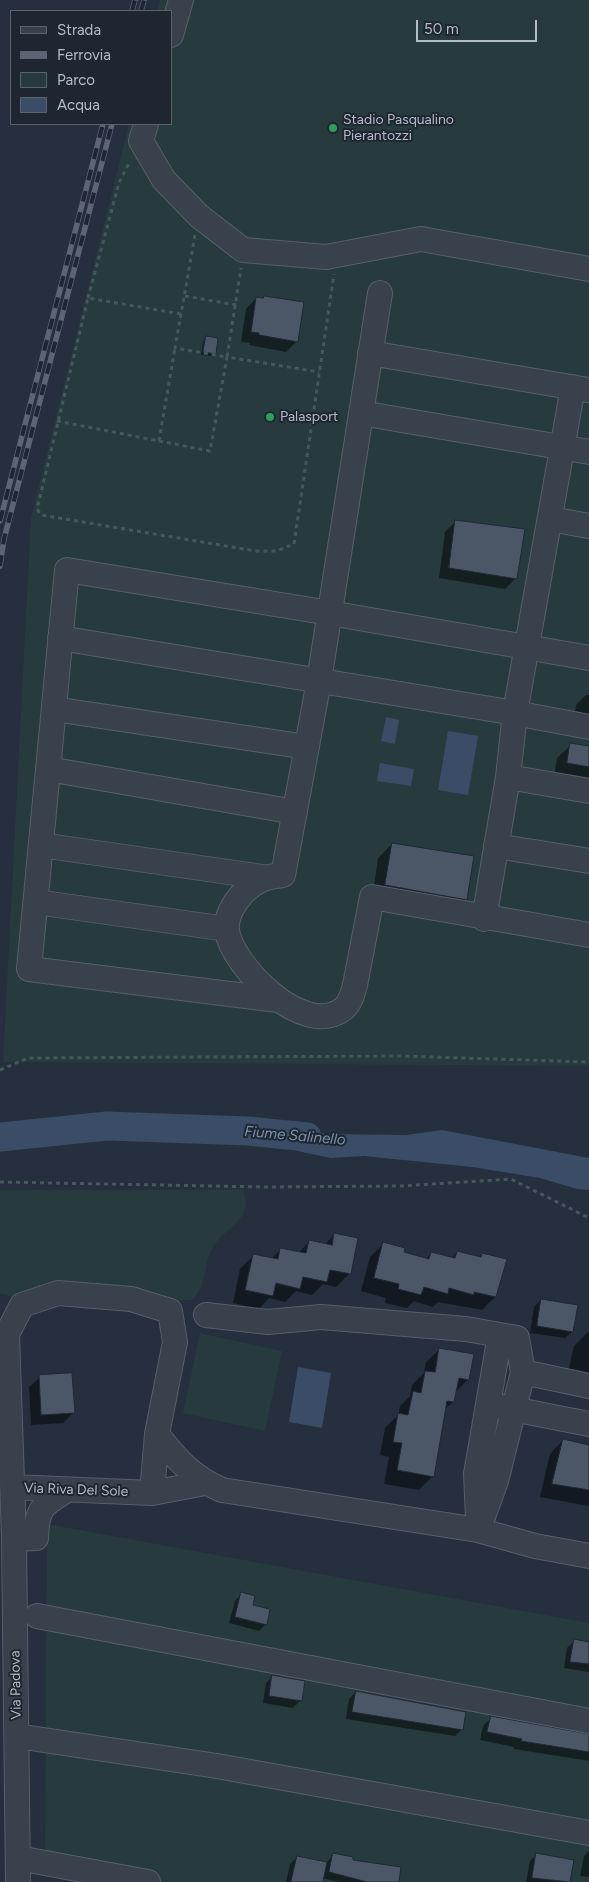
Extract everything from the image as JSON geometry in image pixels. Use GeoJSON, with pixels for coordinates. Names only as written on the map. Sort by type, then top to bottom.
{"type":"FeatureCollection","features":[{"type":"Feature","properties":{"kind":"street"},"geometry":{"type":"LineString","coordinates":[[172,32],[181,0]]}},
{"type":"Feature","properties":{"kind":"street"},"geometry":{"type":"LineString","coordinates":[[143,132],[164,180],[198,216],[243,250],[326,257],[421,239],[589,269]]}},
{"type":"Feature","properties":{"kind":"street"},"geometry":{"type":"LineString","coordinates":[[41,845],[264,877],[283,875],[319,681],[380,293]]}},
{"type":"Feature","properties":{"kind":"street"},"geometry":{"type":"LineString","coordinates":[[370,353],[581,388],[563,448],[550,519],[515,713],[508,777],[484,919]]}},
{"type":"Feature","properties":{"kind":"street"},"geometry":{"type":"LineString","coordinates":[[361,413],[589,452]]}},
{"type":"Feature","properties":{"kind":"street"},"geometry":{"type":"LineString","coordinates":[[550,519],[589,526]]}},
{"type":"Feature","properties":{"kind":"street"},"geometry":{"type":"LineString","coordinates":[[589,658],[67,570],[29,969],[278,1000],[308,1014],[324,1016],[343,1009],[351,999],[372,897],[484,919],[589,935]]}},
{"type":"Feature","properties":{"kind":"street"},"geometry":{"type":"LineString","coordinates":[[60,638],[515,713],[589,727]]}},
{"type":"Feature","properties":{"kind":"street"},"geometry":{"type":"LineString","coordinates":[[54,709],[307,747]]}},
{"type":"Feature","properties":{"kind":"street"},"geometry":{"type":"LineString","coordinates":[[48,769],[295,812]]}},
{"type":"Feature","properties":{"kind":"street"},"geometry":{"type":"LineString","coordinates":[[508,777],[589,791]]}},
{"type":"Feature","properties":{"kind":"street"},"geometry":{"type":"LineString","coordinates":[[496,846],[589,861]]}},
{"type":"Feature","properties":{"kind":"street"},"geometry":{"type":"LineString","coordinates":[[264,877],[236,901],[226,929],[236,952],[278,1000]]}},
{"type":"Feature","properties":{"kind":"street"},"geometry":{"type":"LineString","coordinates":[[36,902],[226,929]]}},
{"type":"Feature","properties":{"kind":"street","name":"Via Riva Del Sole"},"geometry":{"type":"LineString","coordinates":[[152,1493],[157,1434],[175,1342],[170,1311],[130,1299],[58,1293],[22,1305],[7,1334],[12,1487],[152,1493],[205,1483]]}},
{"type":"Feature","properties":{"kind":"street"},"geometry":{"type":"LineString","coordinates":[[206,1315],[268,1322],[321,1317],[466,1329],[517,1338],[524,1366],[523,1372],[512,1409],[496,1481],[478,1530]]}},
{"type":"Feature","properties":{"kind":"street"},"geometry":{"type":"LineString","coordinates":[[478,1530],[476,1474],[500,1335]]}},
{"type":"Feature","properties":{"kind":"street"},"geometry":{"type":"LineString","coordinates":[[523,1372],[589,1386]]}},
{"type":"Feature","properties":{"kind":"street"},"geometry":{"type":"LineString","coordinates":[[488,1404],[589,1424]]}},
{"type":"Feature","properties":{"kind":"street","name":"Via Riva Del Sole"},"geometry":{"type":"LineString","coordinates":[[157,1434],[178,1462],[205,1483],[222,1490],[478,1530],[535,1546],[589,1556]]}},
{"type":"Feature","properties":{"kind":"street","name":"Via Padova"},"geometry":{"type":"LineString","coordinates":[[12,1487],[25,1539],[17,1736],[23,1874]]}},
{"type":"Feature","properties":{"kind":"street"},"geometry":{"type":"LineString","coordinates":[[25,1539],[44,1504],[67,1490]]}},
{"type":"Feature","properties":{"kind":"street"},"geometry":{"type":"LineString","coordinates":[[37,1616],[589,1721]]}},
{"type":"Feature","properties":{"kind":"street"},"geometry":{"type":"LineString","coordinates":[[17,1736],[218,1766],[589,1833]]}},
{"type":"Feature","properties":{"kind":"street"},"geometry":{"type":"LineString","coordinates":[[23,1874],[148,1882]]}},
{"type":"Feature","properties":{"kind":"path"},"geometry":{"type":"LineString","coordinates":[[143,132],[119,183],[88,298],[37,502],[37,509],[41,515],[256,551],[276,551],[294,544],[336,255]]}},
{"type":"Feature","properties":{"kind":"path"},"geometry":{"type":"LineString","coordinates":[[159,441],[198,216]]}},
{"type":"Feature","properties":{"kind":"path"},"geometry":{"type":"LineString","coordinates":[[57,421],[210,451],[236,305],[243,250]]}},
{"type":"Feature","properties":{"kind":"path"},"geometry":{"type":"LineString","coordinates":[[184,296],[236,305]]}},
{"type":"Feature","properties":{"kind":"path"},"geometry":{"type":"LineString","coordinates":[[88,298],[181,314]]}},
{"type":"Feature","properties":{"kind":"path"},"geometry":{"type":"LineString","coordinates":[[176,348],[319,372]]}},
{"type":"Feature","properties":{"kind":"path"},"geometry":{"type":"LineString","coordinates":[[0,1070],[28,1058],[401,1056],[589,1062]]}},
{"type":"Feature","properties":{"kind":"path"},"geometry":{"type":"LineString","coordinates":[[0,1182],[266,1187],[392,1186],[511,1179],[589,1218]]}},
{"type":"Feature","properties":{"kind":"green space"},"geometry":{"type":"Polygon","coordinates":[[[160,0],[589,0],[589,1066],[3,1062],[31,518],[129,125],[172,125],[172,10],[157,10],[160,0]]]}},
{"type":"Feature","properties":{"kind":"green space"},"geometry":{"type":"Polygon","coordinates":[[[0,1190],[243,1190],[246,1204],[243,1215],[219,1239],[211,1251],[201,1287],[192,1300],[170,1301],[57,1288],[11,1297],[0,1293],[0,1190]]]}},
{"type":"Feature","properties":{"kind":"green space"},"geometry":{"type":"Polygon","coordinates":[[[200,1333],[282,1351],[265,1431],[183,1413],[200,1333]]]}},
{"type":"Feature","properties":{"kind":"green space"},"geometry":{"type":"Polygon","coordinates":[[[47,1524],[589,1623],[589,1882],[162,1882],[45,1860],[47,1524]]]}},
{"type":"Feature","properties":{"kind":"water"},"geometry":{"type":"Polygon","coordinates":[[[386,717],[399,720],[395,744],[381,741],[386,717]]]}},
{"type":"Feature","properties":{"kind":"water"},"geometry":{"type":"Polygon","coordinates":[[[448,731],[478,736],[468,795],[438,790],[448,731]]]}},
{"type":"Feature","properties":{"kind":"water"},"geometry":{"type":"Polygon","coordinates":[[[380,763],[414,769],[411,786],[377,781],[380,763]]]}},
{"type":"Feature","properties":{"kind":"water"},"geometry":{"type":"Polygon","coordinates":[[[267,1126],[327,1134],[406,1135],[442,1130],[589,1158],[589,1190],[577,1189],[540,1178],[472,1167],[364,1156],[331,1158],[302,1152],[269,1140],[267,1126]]]}},
{"type":"Feature","properties":{"kind":"water"},"geometry":{"type":"Polygon","coordinates":[[[298,1367],[331,1373],[322,1428],[289,1422],[298,1367]]]}},
{"type":"Feature","properties":{"kind":"building"},"geometry":{"type":"Polygon","coordinates":[[[264,296],[304,302],[298,342],[251,332],[256,297],[263,298],[264,296]]]}},
{"type":"Feature","properties":{"kind":"building"},"geometry":{"type":"Polygon","coordinates":[[[206,336],[218,338],[216,354],[203,352],[206,336]]]}},
{"type":"Feature","properties":{"kind":"building"},"geometry":{"type":"Polygon","coordinates":[[[455,520],[525,529],[517,579],[449,568],[455,520]]]}},
{"type":"Feature","properties":{"kind":"building"},"geometry":{"type":"Polygon","coordinates":[[[570,743],[589,746],[589,767],[567,763],[570,743]]]}},
{"type":"Feature","properties":{"kind":"building"},"geometry":{"type":"Polygon","coordinates":[[[392,843],[474,856],[467,900],[385,885],[392,843]]]}},
{"type":"Feature","properties":{"kind":"building"},"geometry":{"type":"Polygon","coordinates":[[[334,1233],[358,1238],[351,1274],[330,1270],[327,1282],[303,1277],[300,1289],[276,1283],[273,1296],[245,1290],[253,1254],[278,1259],[280,1248],[306,1253],[309,1240],[332,1245],[334,1233]]]}},
{"type":"Feature","properties":{"kind":"building"},"geometry":{"type":"Polygon","coordinates":[[[383,1242],[405,1248],[404,1252],[429,1259],[431,1252],[455,1258],[457,1251],[481,1257],[482,1253],[507,1259],[496,1297],[474,1292],[474,1295],[449,1288],[448,1294],[424,1287],[421,1295],[398,1289],[399,1284],[374,1278],[383,1242]]]}},
{"type":"Feature","properties":{"kind":"building"},"geometry":{"type":"Polygon","coordinates":[[[541,1299],[578,1305],[573,1332],[537,1326],[541,1299]]]}},
{"type":"Feature","properties":{"kind":"building"},"geometry":{"type":"Polygon","coordinates":[[[439,1348],[474,1354],[469,1380],[459,1378],[454,1402],[447,1401],[434,1477],[397,1470],[402,1443],[393,1442],[398,1413],[408,1415],[413,1391],[421,1393],[425,1371],[435,1372],[439,1348]]]}},
{"type":"Feature","properties":{"kind":"building"},"geometry":{"type":"Polygon","coordinates":[[[72,1373],[75,1413],[41,1415],[39,1375],[72,1373]]]}},
{"type":"Feature","properties":{"kind":"building"},"geometry":{"type":"Polygon","coordinates":[[[563,1439],[589,1445],[589,1490],[552,1484],[563,1439]]]}},
{"type":"Feature","properties":{"kind":"building"},"geometry":{"type":"Polygon","coordinates":[[[241,1592],[255,1596],[253,1605],[270,1609],[267,1625],[235,1617],[241,1592]]]}},
{"type":"Feature","properties":{"kind":"building"},"geometry":{"type":"Polygon","coordinates":[[[574,1639],[589,1642],[589,1664],[570,1662],[574,1639]]]}},
{"type":"Feature","properties":{"kind":"building"},"geometry":{"type":"Polygon","coordinates":[[[272,1675],[305,1681],[302,1701],[269,1696],[272,1675]]]}},
{"type":"Feature","properties":{"kind":"building"},"geometry":{"type":"Polygon","coordinates":[[[356,1691],[466,1712],[463,1730],[352,1712],[356,1691]]]}},
{"type":"Feature","properties":{"kind":"building"},"geometry":{"type":"Polygon","coordinates":[[[491,1716],[589,1734],[589,1752],[521,1741],[522,1739],[487,1732],[491,1716]]]}},
{"type":"Feature","properties":{"kind":"building"},"geometry":{"type":"Polygon","coordinates":[[[333,1853],[353,1857],[353,1860],[401,1867],[399,1882],[367,1882],[329,1872],[333,1853]]]}},
{"type":"Feature","properties":{"kind":"building"},"geometry":{"type":"Polygon","coordinates":[[[536,1853],[574,1860],[570,1882],[532,1878],[536,1853]]]}},
{"type":"Feature","properties":{"kind":"building"},"geometry":{"type":"Polygon","coordinates":[[[297,1856],[327,1862],[323,1882],[291,1882],[297,1856]]]}},
{"type":"Feature","properties":{"kind":"waterway","name":"Fiume Salinello"},"geometry":{"type":"LineString","coordinates":[[0,1137],[107,1126],[248,1131],[307,1137]]}},
{"type":"Feature","properties":{"kind":"railway"},"geometry":{"type":"LineString","coordinates":[[132,10],[135,0]]}},
{"type":"Feature","properties":{"kind":"railway"},"geometry":{"type":"LineString","coordinates":[[141,10],[144,0]]}},
{"type":"Feature","properties":{"kind":"railway"},"geometry":{"type":"LineString","coordinates":[[0,521],[103,125]]}},
{"type":"Feature","properties":{"kind":"railway"},"geometry":{"type":"LineString","coordinates":[[0,566],[4,539],[112,125]]}},
{"type":"Feature","properties":{"kind":"place","name":"Stadio Pasqualino Pierantozzi"},"geometry":{"type":"Point","coordinates":[333,128]}},
{"type":"Feature","properties":{"kind":"place","name":"Palasport"},"geometry":{"type":"Point","coordinates":[270,417]}}]}
